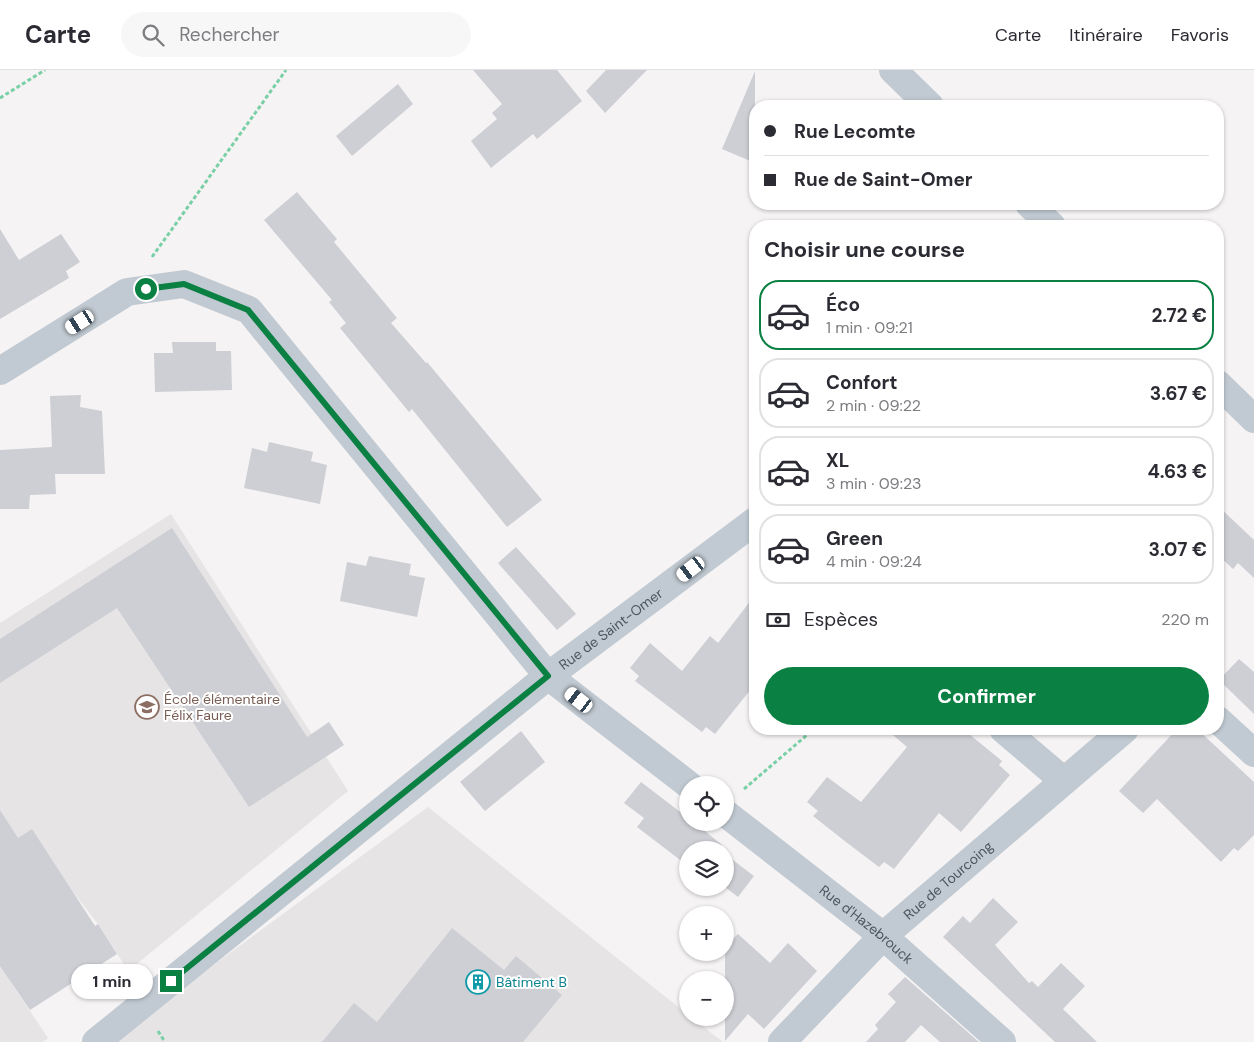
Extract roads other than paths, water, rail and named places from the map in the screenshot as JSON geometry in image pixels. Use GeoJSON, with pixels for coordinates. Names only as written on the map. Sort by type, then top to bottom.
{"type":"FeatureCollection","features":[{"type":"Feature","properties":{"kind":"street"},"geometry":{"type":"LineString","coordinates":[[893,70],[924,100]]}},
{"type":"Feature","properties":{"kind":"street"},"geometry":{"type":"LineString","coordinates":[[1035,210],[1046,220]]}},
{"type":"Feature","properties":{"kind":"street"},"geometry":{"type":"LineString","coordinates":[[0,371],[127,292],[184,284],[248,310],[548,676],[679,777]]}},
{"type":"Feature","properties":{"kind":"street"},"geometry":{"type":"LineString","coordinates":[[1224,390],[1254,419]]}},
{"type":"Feature","properties":{"kind":"street","name":"Rue de Saint-Omer"},"geometry":{"type":"LineString","coordinates":[[96,1042],[548,676],[749,525]]}},
{"type":"Feature","properties":{"kind":"street"},"geometry":{"type":"LineString","coordinates":[[1224,726],[1254,753]]}},
{"type":"Feature","properties":{"kind":"street"},"geometry":{"type":"LineString","coordinates":[[1010,735],[1064,781]]}},
{"type":"Feature","properties":{"kind":"street","name":"Rue de Tourcoing"},"geometry":{"type":"LineString","coordinates":[[782,1042],[883,936],[1118,735]]}},
{"type":"Feature","properties":{"kind":"street","name":"Rue d'Hazebrouck"},"geometry":{"type":"LineString","coordinates":[[734,805],[1002,1042]]}},
{"type":"Feature","properties":{"kind":"place","name":"École élémentaire Félix Faure"},"geometry":{"type":"Point","coordinates":[147,707]}},
{"type":"Feature","properties":{"kind":"place","name":"Bâtiment B"},"geometry":{"type":"Point","coordinates":[478,982]}}]}
